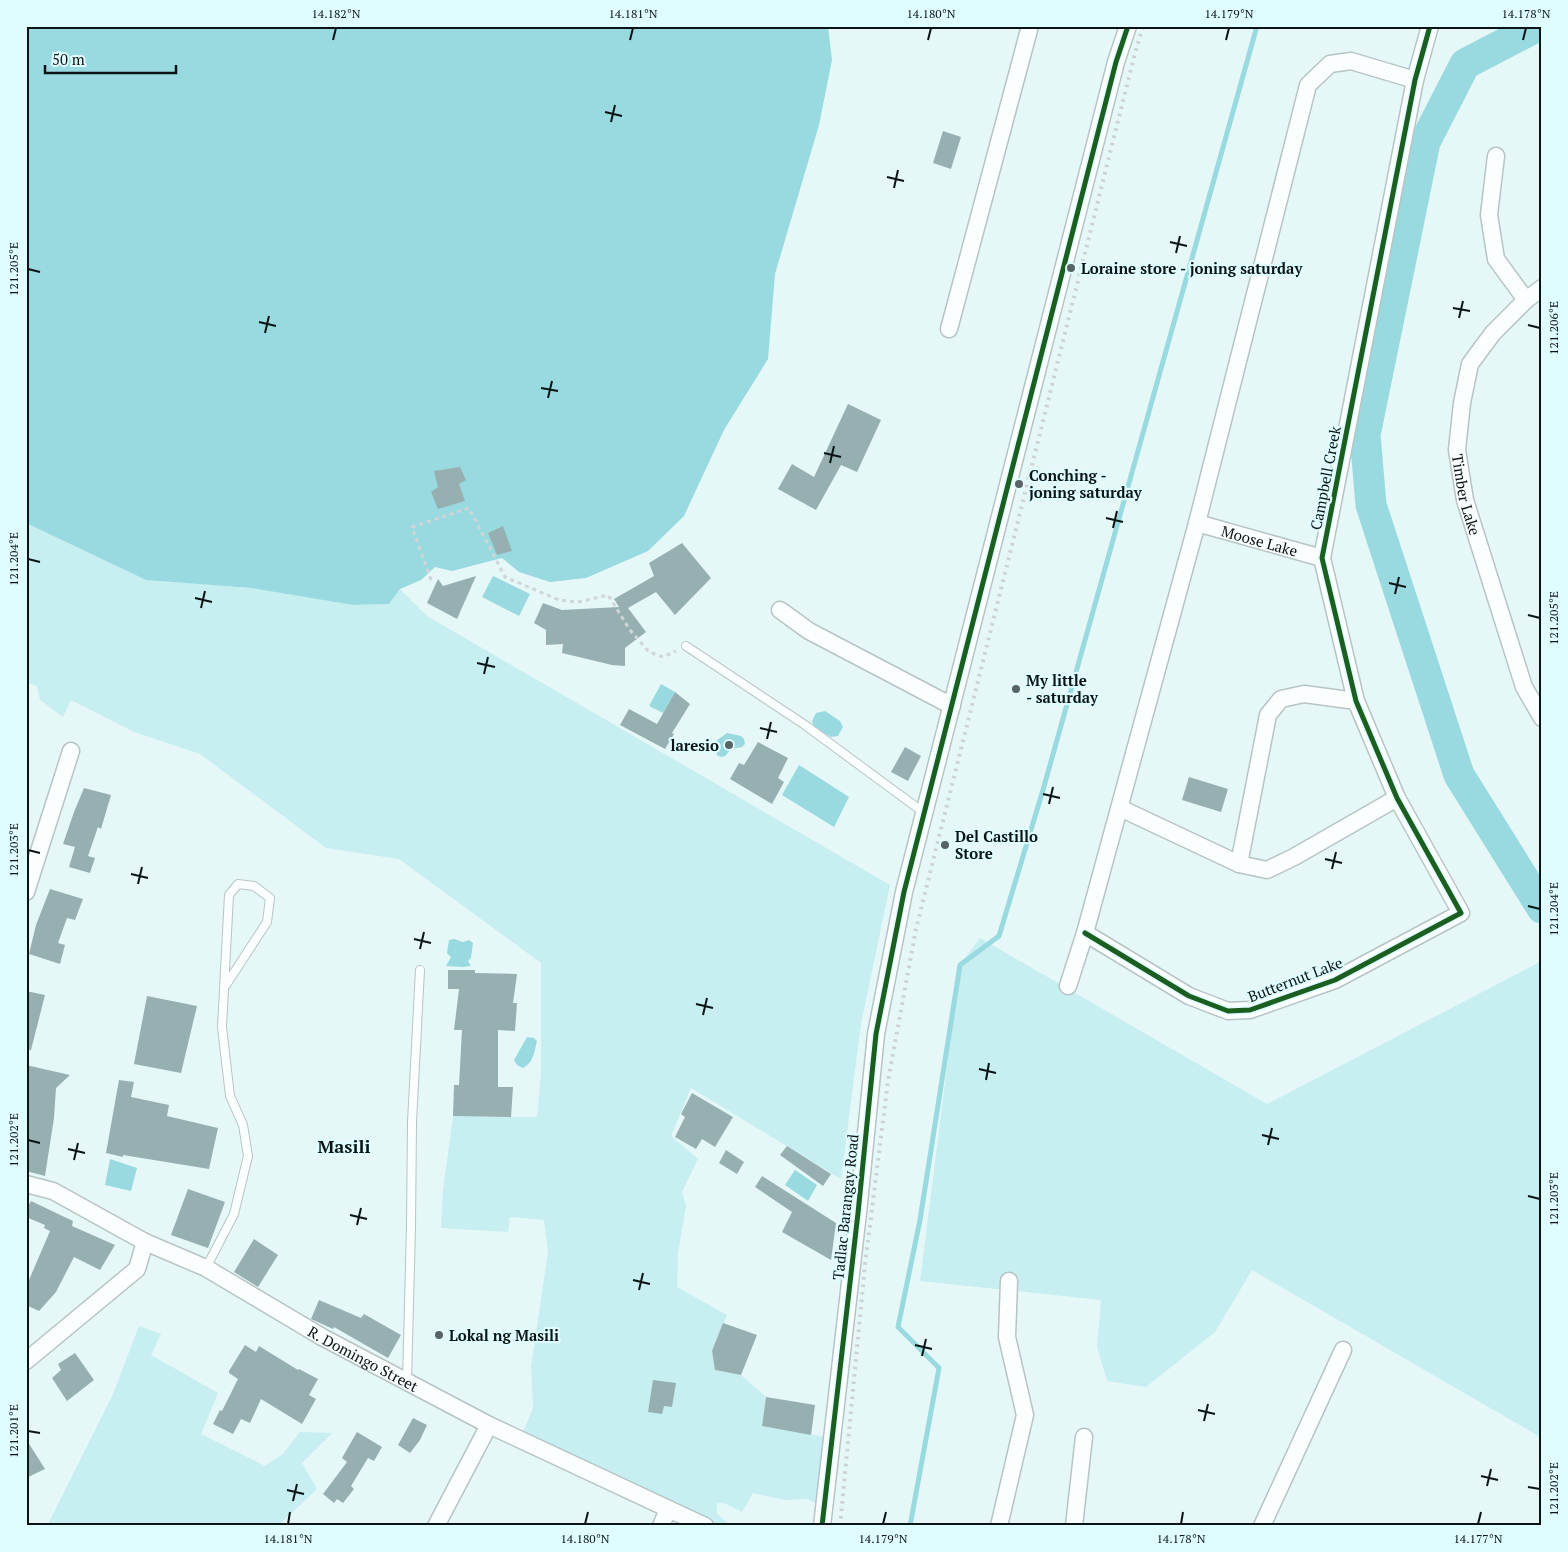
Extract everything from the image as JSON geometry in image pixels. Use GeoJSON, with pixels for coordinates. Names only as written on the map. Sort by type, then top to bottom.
{"type":"FeatureCollection","features":[{"type":"Feature","properties":{"kind":"street"},"geometry":{"type":"LineString","coordinates":[[949,329],[1030,26]]}},
{"type":"Feature","properties":{"kind":"street","name":"Tadlac Barangay Road"},"geometry":{"type":"LineString","coordinates":[[822,1526],[858,1213],[876,1034],[904,892],[1116,62],[1128,26]]}},
{"type":"Feature","properties":{"kind":"street","name":"Campbell Creek"},"geometry":{"type":"LineString","coordinates":[[1430,26],[1415,80],[1322,558],[1356,701],[1397,798],[1461,913]]}},
{"type":"Feature","properties":{"kind":"street"},"geometry":{"type":"LineString","coordinates":[[1068,986],[1120,808],[1197,523],[1308,85],[1330,64],[1351,60],[1415,80]]}},
{"type":"Feature","properties":{"kind":"street"},"geometry":{"type":"LineString","coordinates":[[1496,156],[1489,215],[1496,259],[1526,300]]}},
{"type":"Feature","properties":{"kind":"street","name":"Timber Lake"},"geometry":{"type":"LineString","coordinates":[[1542,288],[1526,300],[1493,333],[1470,364],[1462,404],[1457,450],[1465,500],[1524,687],[1542,718]]}},
{"type":"Feature","properties":{"kind":"street","name":"Moose Lake"},"geometry":{"type":"LineString","coordinates":[[1197,523],[1322,558]]}},
{"type":"Feature","properties":{"kind":"street"},"geometry":{"type":"LineString","coordinates":[[780,610],[809,631],[952,706]]}},
{"type":"Feature","properties":{"kind":"street"},"geometry":{"type":"LineString","coordinates":[[1239,864],[1268,715],[1281,699],[1304,694],[1356,701]]}},
{"type":"Feature","properties":{"kind":"street"},"geometry":{"type":"LineString","coordinates":[[26,892],[71,751]]}},
{"type":"Feature","properties":{"kind":"street"},"geometry":{"type":"LineString","coordinates":[[1120,808],[1239,864],[1267,870],[1294,857],[1397,798]]}},
{"type":"Feature","properties":{"kind":"street","name":"Butternut Lake"},"geometry":{"type":"LineString","coordinates":[[1085,933],[1189,996],[1228,1011],[1250,1010],[1335,980],[1461,913]]}},
{"type":"Feature","properties":{"kind":"street","name":"R. Domingo Street"},"geometry":{"type":"LineString","coordinates":[[26,1184],[53,1191],[145,1242],[206,1268],[322,1337],[489,1425],[705,1526]]}},
{"type":"Feature","properties":{"kind":"street"},"geometry":{"type":"LineString","coordinates":[[26,1361],[137,1269],[145,1242]]}},
{"type":"Feature","properties":{"kind":"street"},"geometry":{"type":"LineString","coordinates":[[999,1526],[1025,1415],[1007,1337],[1009,1281]]}},
{"type":"Feature","properties":{"kind":"street"},"geometry":{"type":"LineString","coordinates":[[1262,1526],[1343,1350]]}},
{"type":"Feature","properties":{"kind":"street"},"geometry":{"type":"LineString","coordinates":[[436,1526],[489,1425]]}},
{"type":"Feature","properties":{"kind":"street"},"geometry":{"type":"LineString","coordinates":[[1074,1526],[1084,1437]]}},
{"type":"Feature","properties":{"kind":"street"},"geometry":{"type":"LineString","coordinates":[[661,1526],[668,1509]]}},
{"type":"Feature","properties":{"kind":"lane"},"geometry":{"type":"LineString","coordinates":[[686,646],[805,725],[923,812]]}},
{"type":"Feature","properties":{"kind":"lane"},"geometry":{"type":"LineString","coordinates":[[206,1268],[234,1214],[248,1156],[244,1125],[230,1096],[222,1027],[224,988],[229,895],[238,884],[254,886],[270,898],[267,922],[224,988]]}},
{"type":"Feature","properties":{"kind":"lane"},"geometry":{"type":"LineString","coordinates":[[407,1382],[412,1122],[420,970]]}},
{"type":"Feature","properties":{"kind":"path"},"geometry":{"type":"LineString","coordinates":[[431,580],[412,527],[469,508],[504,577],[559,600],[578,602],[608,595],[630,630],[649,652],[663,657],[686,646]]}},
{"type":"Feature","properties":{"kind":"shaded area"},"geometry":{"type":"Polygon","coordinates":[[[26,26],[828,26],[832,60],[819,125],[775,274],[768,359],[724,430],[684,516],[648,551],[586,578],[550,582],[519,572],[502,558],[452,571],[435,567],[421,580],[400,589],[389,604],[353,605],[251,588],[146,580],[26,523],[26,26]]]}},
{"type":"Feature","properties":{"kind":"shaded area"},"geometry":{"type":"Polygon","coordinates":[[[26,523],[146,580],[251,588],[353,605],[389,604],[400,589],[427,616],[890,885],[861,1024],[841,1179],[691,1088],[671,1136],[698,1159],[682,1192],[686,1206],[678,1254],[677,1287],[727,1315],[712,1351],[715,1370],[741,1375],[766,1397],[762,1426],[825,1437],[819,1505],[807,1499],[785,1500],[753,1493],[742,1512],[724,1503],[717,1503],[717,1514],[727,1522],[728,1526],[710,1526],[520,1440],[533,1408],[531,1366],[548,1252],[544,1220],[510,1217],[508,1232],[441,1228],[443,1190],[453,1116],[537,1117],[541,1073],[541,963],[399,859],[326,848],[200,754],[134,732],[71,700],[63,717],[40,700],[37,686],[26,682],[26,523]]]}},
{"type":"Feature","properties":{"kind":"shaded area"},"geometry":{"type":"Polygon","coordinates":[[[493,576],[530,594],[519,616],[482,597],[493,576]]]}},
{"type":"Feature","properties":{"kind":"shaded area"},"geometry":{"type":"Polygon","coordinates":[[[661,684],[675,692],[663,713],[649,706],[661,684]]]}},
{"type":"Feature","properties":{"kind":"shaded area"},"geometry":{"type":"Polygon","coordinates":[[[825,711],[840,721],[843,727],[838,736],[831,737],[814,727],[812,721],[816,713],[825,711]]]}},
{"type":"Feature","properties":{"kind":"shaded area","name":"laresio"},"geometry":{"type":"Polygon","coordinates":[[[727,733],[741,736],[745,744],[742,747],[731,749],[725,756],[721,757],[717,755],[714,745],[716,741],[727,733]]]}},
{"type":"Feature","properties":{"kind":"shaded area"},"geometry":{"type":"Polygon","coordinates":[[[799,765],[849,797],[834,827],[782,795],[799,765]]]}},
{"type":"Feature","properties":{"kind":"shaded area"},"geometry":{"type":"Polygon","coordinates":[[[980,938],[1267,1104],[1542,961],[1542,1438],[1252,1270],[1215,1332],[1146,1387],[1107,1381],[1097,1347],[1101,1300],[920,1281],[960,965],[980,938]]]}},
{"type":"Feature","properties":{"kind":"shaded area"},"geometry":{"type":"Polygon","coordinates":[[[454,939],[463,942],[469,940],[473,943],[471,958],[468,961],[471,966],[446,966],[451,957],[447,953],[449,940],[454,939]]]}},
{"type":"Feature","properties":{"kind":"shaded area"},"geometry":{"type":"Polygon","coordinates":[[[527,1037],[534,1038],[537,1041],[531,1060],[523,1068],[517,1065],[514,1060],[527,1037]]]}},
{"type":"Feature","properties":{"kind":"shaded area"},"geometry":{"type":"Polygon","coordinates":[[[110,1159],[137,1168],[131,1191],[105,1185],[110,1159]]]}},
{"type":"Feature","properties":{"kind":"shaded area"},"geometry":{"type":"Polygon","coordinates":[[[795,1170],[817,1185],[808,1201],[785,1185],[795,1170]]]}},
{"type":"Feature","properties":{"kind":"shaded area"},"geometry":{"type":"Polygon","coordinates":[[[139,1326],[161,1334],[151,1355],[218,1393],[201,1434],[265,1466],[283,1454],[300,1432],[332,1433],[302,1463],[317,1489],[278,1526],[47,1526],[113,1394],[139,1326]]]}},
{"type":"Feature","properties":{"kind":"building"},"geometry":{"type":"Polygon","coordinates":[[[943,131],[961,137],[951,169],[933,163],[943,131]]]}},
{"type":"Feature","properties":{"kind":"building"},"geometry":{"type":"Polygon","coordinates":[[[848,404],[881,420],[857,472],[841,465],[816,510],[778,489],[792,464],[814,477],[848,404]]]}},
{"type":"Feature","properties":{"kind":"building"},"geometry":{"type":"Polygon","coordinates":[[[460,467],[466,480],[459,484],[465,501],[438,509],[431,492],[438,487],[434,471],[460,467]]]}},
{"type":"Feature","properties":{"kind":"building"},"geometry":{"type":"Polygon","coordinates":[[[503,526],[512,551],[497,555],[488,533],[503,526]]]}},
{"type":"Feature","properties":{"kind":"building"},"geometry":{"type":"Polygon","coordinates":[[[682,543],[711,578],[675,615],[656,592],[628,608],[646,632],[625,648],[625,666],[612,665],[562,653],[563,644],[546,645],[546,630],[534,623],[543,603],[562,610],[619,607],[614,599],[654,576],[649,563],[682,543]]]}},
{"type":"Feature","properties":{"kind":"building"},"geometry":{"type":"Polygon","coordinates":[[[476,576],[457,619],[427,603],[438,579],[443,586],[476,576]]]}},
{"type":"Feature","properties":{"kind":"building"},"geometry":{"type":"Polygon","coordinates":[[[675,692],[690,704],[672,733],[674,734],[665,749],[620,725],[629,709],[657,724],[675,692]]]}},
{"type":"Feature","properties":{"kind":"building"},"geometry":{"type":"Polygon","coordinates":[[[758,742],[788,758],[778,778],[784,782],[772,804],[730,779],[739,763],[744,765],[758,742]]]}},
{"type":"Feature","properties":{"kind":"building"},"geometry":{"type":"Polygon","coordinates":[[[905,747],[921,756],[908,781],[891,772],[905,747]]]}},
{"type":"Feature","properties":{"kind":"building"},"geometry":{"type":"Polygon","coordinates":[[[1189,777],[1228,789],[1221,812],[1182,800],[1189,777]]]}},
{"type":"Feature","properties":{"kind":"building"},"geometry":{"type":"Polygon","coordinates":[[[84,788],[111,795],[101,829],[98,827],[88,856],[95,858],[90,873],[69,867],[75,847],[63,844],[84,788]]]}},
{"type":"Feature","properties":{"kind":"building"},"geometry":{"type":"Polygon","coordinates":[[[50,889],[83,899],[75,920],[67,918],[58,943],[65,945],[60,964],[29,954],[36,925],[50,889]]]}},
{"type":"Feature","properties":{"kind":"building"},"geometry":{"type":"Polygon","coordinates":[[[448,970],[475,970],[475,973],[517,974],[513,1003],[517,1003],[515,1031],[498,1030],[498,1087],[513,1087],[511,1117],[453,1116],[454,1085],[459,1085],[462,1030],[454,1030],[459,989],[448,989],[448,970]]]}},
{"type":"Feature","properties":{"kind":"building"},"geometry":{"type":"Polygon","coordinates":[[[26,991],[45,995],[31,1050],[26,1050],[26,991]]]}},
{"type":"Feature","properties":{"kind":"building"},"geometry":{"type":"Polygon","coordinates":[[[147,996],[197,1006],[181,1073],[134,1064],[147,996]]]}},
{"type":"Feature","properties":{"kind":"building"},"geometry":{"type":"Polygon","coordinates":[[[26,1065],[70,1075],[56,1088],[54,1118],[45,1176],[26,1171],[26,1065]]]}},
{"type":"Feature","properties":{"kind":"building"},"geometry":{"type":"Polygon","coordinates":[[[119,1080],[134,1082],[131,1097],[169,1105],[167,1116],[218,1128],[209,1169],[106,1153],[119,1080]]]}},
{"type":"Feature","properties":{"kind":"building"},"geometry":{"type":"Polygon","coordinates":[[[692,1093],[733,1117],[715,1147],[702,1139],[696,1149],[675,1137],[685,1117],[681,1114],[692,1093]]]}},
{"type":"Feature","properties":{"kind":"building"},"geometry":{"type":"Polygon","coordinates":[[[787,1146],[831,1174],[823,1186],[780,1155],[787,1146]]]}},
{"type":"Feature","properties":{"kind":"building"},"geometry":{"type":"Polygon","coordinates":[[[726,1150],[744,1162],[737,1174],[719,1163],[726,1150]]]}},
{"type":"Feature","properties":{"kind":"building"},"geometry":{"type":"Polygon","coordinates":[[[762,1176],[836,1223],[831,1260],[782,1232],[792,1212],[755,1187],[762,1176]]]}},
{"type":"Feature","properties":{"kind":"building"},"geometry":{"type":"Polygon","coordinates":[[[188,1189],[225,1202],[208,1248],[171,1235],[188,1189]]]}},
{"type":"Feature","properties":{"kind":"building"},"geometry":{"type":"Polygon","coordinates":[[[31,1201],[73,1221],[72,1226],[115,1245],[100,1270],[74,1257],[56,1292],[39,1311],[26,1305],[26,1287],[50,1231],[44,1228],[45,1225],[26,1217],[26,1210],[31,1201]]]}},
{"type":"Feature","properties":{"kind":"building"},"geometry":{"type":"Polygon","coordinates":[[[254,1239],[278,1255],[258,1287],[234,1272],[254,1239]]]}},
{"type":"Feature","properties":{"kind":"building"},"geometry":{"type":"Polygon","coordinates":[[[319,1300],[361,1318],[364,1314],[401,1335],[388,1358],[334,1327],[333,1329],[311,1319],[319,1300]]]}},
{"type":"Feature","properties":{"kind":"building"},"geometry":{"type":"Polygon","coordinates":[[[723,1323],[757,1335],[741,1375],[715,1370],[712,1351],[723,1323]]]}},
{"type":"Feature","properties":{"kind":"building"},"geometry":{"type":"Polygon","coordinates":[[[245,1345],[256,1352],[259,1346],[298,1370],[318,1379],[309,1395],[316,1399],[302,1424],[261,1399],[250,1423],[241,1419],[233,1434],[213,1424],[220,1410],[222,1411],[238,1379],[229,1371],[245,1345]]]}},
{"type":"Feature","properties":{"kind":"building"},"geometry":{"type":"Polygon","coordinates":[[[75,1353],[94,1380],[67,1401],[52,1378],[61,1370],[58,1364],[75,1353]]]}},
{"type":"Feature","properties":{"kind":"building"},"geometry":{"type":"Polygon","coordinates":[[[653,1380],[676,1383],[672,1407],[664,1406],[662,1414],[648,1412],[653,1380]]]}},
{"type":"Feature","properties":{"kind":"building"},"geometry":{"type":"Polygon","coordinates":[[[766,1397],[815,1405],[811,1435],[762,1426],[766,1397]]]}},
{"type":"Feature","properties":{"kind":"building"},"geometry":{"type":"Polygon","coordinates":[[[413,1418],[427,1425],[420,1440],[410,1453],[398,1445],[413,1418]]]}},
{"type":"Feature","properties":{"kind":"building"},"geometry":{"type":"Polygon","coordinates":[[[357,1432],[382,1447],[374,1461],[368,1458],[351,1486],[354,1489],[343,1503],[337,1499],[334,1503],[323,1494],[347,1462],[342,1458],[357,1432]]]}},
{"type":"Feature","properties":{"kind":"building"},"geometry":{"type":"Polygon","coordinates":[[[26,1439],[45,1469],[26,1478],[26,1439]]]}},
{"type":"Feature","properties":{"kind":"waterway"},"geometry":{"type":"LineString","coordinates":[[910,1526],[939,1368],[898,1327],[920,1220],[960,965],[999,936],[1043,790],[1257,26]]}},
{"type":"Feature","properties":{"kind":"waterway"},"geometry":{"type":"LineString","coordinates":[[1538,26],[1465,64],[1425,142],[1365,435],[1371,505],[1459,775],[1542,908]]}},
{"type":"Feature","properties":{"kind":"railway"},"geometry":{"type":"LineString","coordinates":[[840,1526],[865,1265],[888,1081],[916,929],[1143,26]]}},
{"type":"Feature","properties":{"kind":"cycle path"},"geometry":{"type":"LineString","coordinates":[[822,1526],[858,1213],[876,1034],[904,892],[1116,62],[1128,26]]}},
{"type":"Feature","properties":{"kind":"cycle path"},"geometry":{"type":"LineString","coordinates":[[1085,933],[1189,996],[1228,1011],[1250,1010],[1335,980],[1461,913],[1397,798],[1356,701],[1322,558],[1415,80],[1430,26]]}},
{"type":"Feature","properties":{"kind":"place","name":"Loraine store - joning saturday"},"geometry":{"type":"Point","coordinates":[1071,268]}},
{"type":"Feature","properties":{"kind":"place","name":"Conching - joning saturday"},"geometry":{"type":"Point","coordinates":[1019,484]}},
{"type":"Feature","properties":{"kind":"place","name":"My little - saturday"},"geometry":{"type":"Point","coordinates":[1016,689]}},
{"type":"Feature","properties":{"kind":"place","name":"laresio"},"geometry":{"type":"Point","coordinates":[729,745]}},
{"type":"Feature","properties":{"kind":"place","name":"Del Castillo Store"},"geometry":{"type":"Point","coordinates":[945,845]}},
{"type":"Feature","properties":{"kind":"place","name":"Lokal ng Masili"},"geometry":{"type":"Point","coordinates":[439,1335]}},
{"type":"Feature","properties":{"kind":"district","name":"Masili"},"geometry":{"type":"Point","coordinates":[344,1146]}}]}
